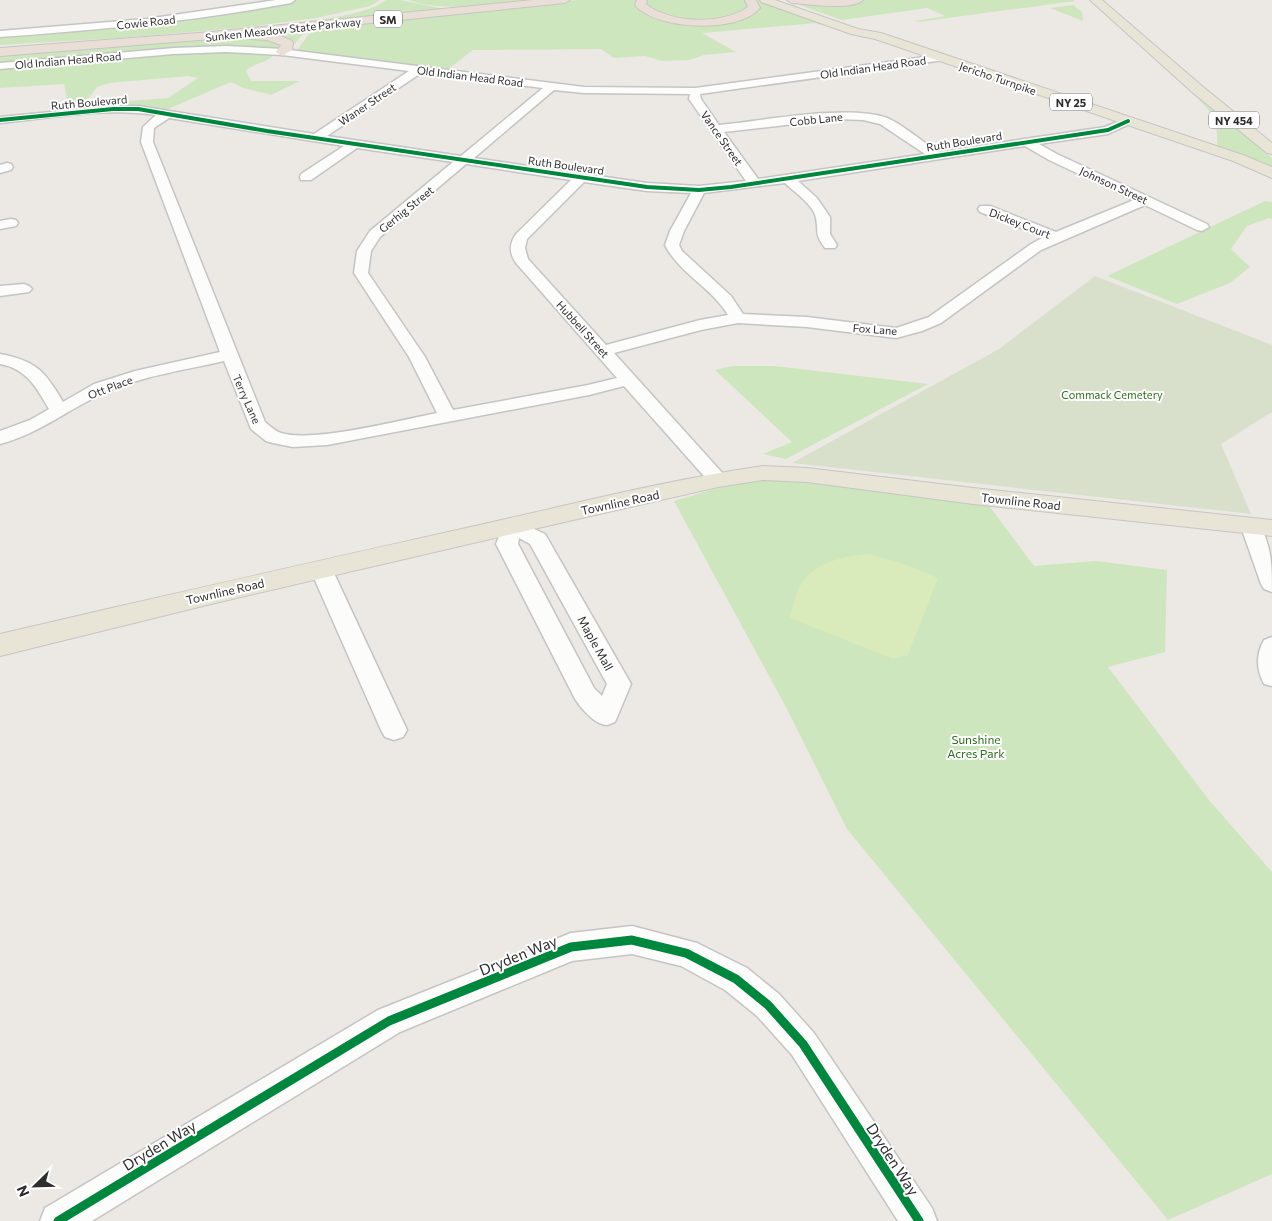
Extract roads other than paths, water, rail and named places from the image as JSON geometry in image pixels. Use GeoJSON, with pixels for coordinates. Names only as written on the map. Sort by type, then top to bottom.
{"type":"FeatureCollection","features":[{"type":"Feature","properties":{"kind":"highway","name":"Sunken Meadow State Parkway"},"geometry":{"type":"LineString","coordinates":[[0,46],[235,30],[537,0]]}},
{"type":"Feature","properties":{"kind":"highway","name":"Sunken Meadow State Parkway"},"geometry":{"type":"LineString","coordinates":[[0,52],[211,36],[564,0]]}},
{"type":"Feature","properties":{"kind":"highway"},"geometry":{"type":"LineString","coordinates":[[642,0],[640,5],[643,9],[657,16],[676,20],[716,21],[742,15],[754,8],[754,4],[750,0]]}},
{"type":"Feature","properties":{"kind":"highway"},"geometry":{"type":"LineString","coordinates":[[792,0],[832,3],[858,0]]}},
{"type":"Feature","properties":{"kind":"highway"},"geometry":{"type":"LineString","coordinates":[[415,3],[473,7]]}},
{"type":"Feature","properties":{"kind":"highway"},"geometry":{"type":"LineString","coordinates":[[235,30],[313,19],[365,8]]}},
{"type":"Feature","properties":{"kind":"highway"},"geometry":{"type":"LineString","coordinates":[[286,53],[309,32],[354,22]]}},
{"type":"Feature","properties":{"kind":"highway"},"geometry":{"type":"LineString","coordinates":[[211,36],[275,38],[287,43],[286,53]]}},
{"type":"Feature","properties":{"kind":"main road","name":"Jericho Turnpike"},"geometry":{"type":"LineString","coordinates":[[765,0],[855,32],[877,36],[1165,134],[1206,137],[1238,158],[1272,173]]}},
{"type":"Feature","properties":{"kind":"main road","name":"Jericho Turnpike"},"geometry":{"type":"LineString","coordinates":[[780,0],[866,30],[877,36]]}},
{"type":"Feature","properties":{"kind":"main road","name":"NY 454"},"geometry":{"type":"LineString","coordinates":[[1090,2],[1199,109]]}},
{"type":"Feature","properties":{"kind":"main road","name":"NY 454"},"geometry":{"type":"LineString","coordinates":[[1090,2],[1272,150]]}},
{"type":"Feature","properties":{"kind":"main road","name":"Jericho Turnpike"},"geometry":{"type":"LineString","coordinates":[[1206,137],[1225,160],[1272,183]]}},
{"type":"Feature","properties":{"kind":"main road","name":"Townline Road"},"geometry":{"type":"LineString","coordinates":[[0,646],[321,569],[718,480],[763,473],[806,475],[973,496],[1261,528]]}},
{"type":"Feature","properties":{"kind":"street","name":"Cowie Road"},"geometry":{"type":"LineString","coordinates":[[0,34],[155,21],[292,0]]}},
{"type":"Feature","properties":{"kind":"street","name":"Old Indian Head Road"},"geometry":{"type":"LineString","coordinates":[[0,66],[199,49],[286,53],[584,90],[695,91],[940,58]]}},
{"type":"Feature","properties":{"kind":"street","name":"Waner Street"},"geometry":{"type":"LineString","coordinates":[[316,138],[418,70]]}},
{"type":"Feature","properties":{"kind":"street","name":"Gerhig Street"},"geometry":{"type":"LineString","coordinates":[[447,416],[435,388],[362,273],[364,251],[375,234],[466,160],[552,86]]}},
{"type":"Feature","properties":{"kind":"street","name":"Vance Street"},"geometry":{"type":"LineString","coordinates":[[695,91],[695,99],[754,183]]}},
{"type":"Feature","properties":{"kind":"street","name":"Ruth Boulevard"},"geometry":{"type":"LineString","coordinates":[[0,120],[113,109],[138,109],[316,138],[647,187],[699,190],[1108,130],[1128,121]]}},
{"type":"Feature","properties":{"kind":"street","name":"Terry Lane"},"geometry":{"type":"LineString","coordinates":[[170,113],[147,127],[145,132],[146,142],[256,425],[273,437],[293,441],[327,439],[589,390],[628,380]]}},
{"type":"Feature","properties":{"kind":"street","name":"Cobb Lane"},"geometry":{"type":"LineString","coordinates":[[716,128],[837,116],[863,116],[884,122],[936,156]]}},
{"type":"Feature","properties":{"kind":"street","name":"Johnson Street"},"geometry":{"type":"LineString","coordinates":[[1026,142],[1202,227]]}},
{"type":"Feature","properties":{"kind":"street"},"geometry":{"type":"LineString","coordinates":[[306,177],[356,144]]}},
{"type":"Feature","properties":{"kind":"street","name":"Hubbell Street"},"geometry":{"type":"LineString","coordinates":[[581,177],[521,237],[517,244],[517,252],[521,260],[718,480]]}},
{"type":"Feature","properties":{"kind":"street"},"geometry":{"type":"LineString","coordinates":[[787,178],[812,201],[823,217],[824,234],[830,246]]}},
{"type":"Feature","properties":{"kind":"street"},"geometry":{"type":"LineString","coordinates":[[699,190],[695,204],[674,237],[672,246],[676,253],[726,300],[738,318]]}},
{"type":"Feature","properties":{"kind":"street","name":"Fox Lane"},"geometry":{"type":"LineString","coordinates":[[602,351],[700,325],[738,318],[807,322],[896,333],[916,328],[935,320],[1010,264],[1056,236],[1147,200]]}},
{"type":"Feature","properties":{"kind":"street","name":"Dickey Court"},"geometry":{"type":"LineString","coordinates":[[985,209],[1056,236]]}},
{"type":"Feature","properties":{"kind":"street"},"geometry":{"type":"LineString","coordinates":[[0,291],[24,289]]}},
{"type":"Feature","properties":{"kind":"street","name":"Ott Place"},"geometry":{"type":"LineString","coordinates":[[0,438],[36,424],[100,388],[141,375],[228,355]]}},
{"type":"Feature","properties":{"kind":"street"},"geometry":{"type":"LineString","coordinates":[[0,359],[17,361],[35,371],[58,411]]}},
{"type":"Feature","properties":{"kind":"street","name":"Maple Mall"},"geometry":{"type":"LineString","coordinates":[[512,526],[538,539],[619,684],[606,715],[585,695],[507,544],[512,526]]}},
{"type":"Feature","properties":{"kind":"street"},"geometry":{"type":"LineString","coordinates":[[1261,528],[1272,584]]}},
{"type":"Feature","properties":{"kind":"street"},"geometry":{"type":"LineString","coordinates":[[321,569],[394,730]]}},
{"type":"Feature","properties":{"kind":"street"},"geometry":{"type":"LineString","coordinates":[[1272,646],[1269,657],[1272,677]]}},
{"type":"Feature","properties":{"kind":"street","name":"Dryden Way"},"geometry":{"type":"LineString","coordinates":[[58,1221],[389,1021],[571,947],[632,940],[686,953],[736,978],[768,1005],[803,1044],[919,1221]]}},
{"type":"Feature","properties":{"kind":"park label","name":"Commack Cemetery"},"geometry":{"type":"Point","coordinates":[1112,394]}},
{"type":"Feature","properties":{"kind":"park label","name":"Sunshine Acres Park"},"geometry":{"type":"Point","coordinates":[976,746]}}]}
